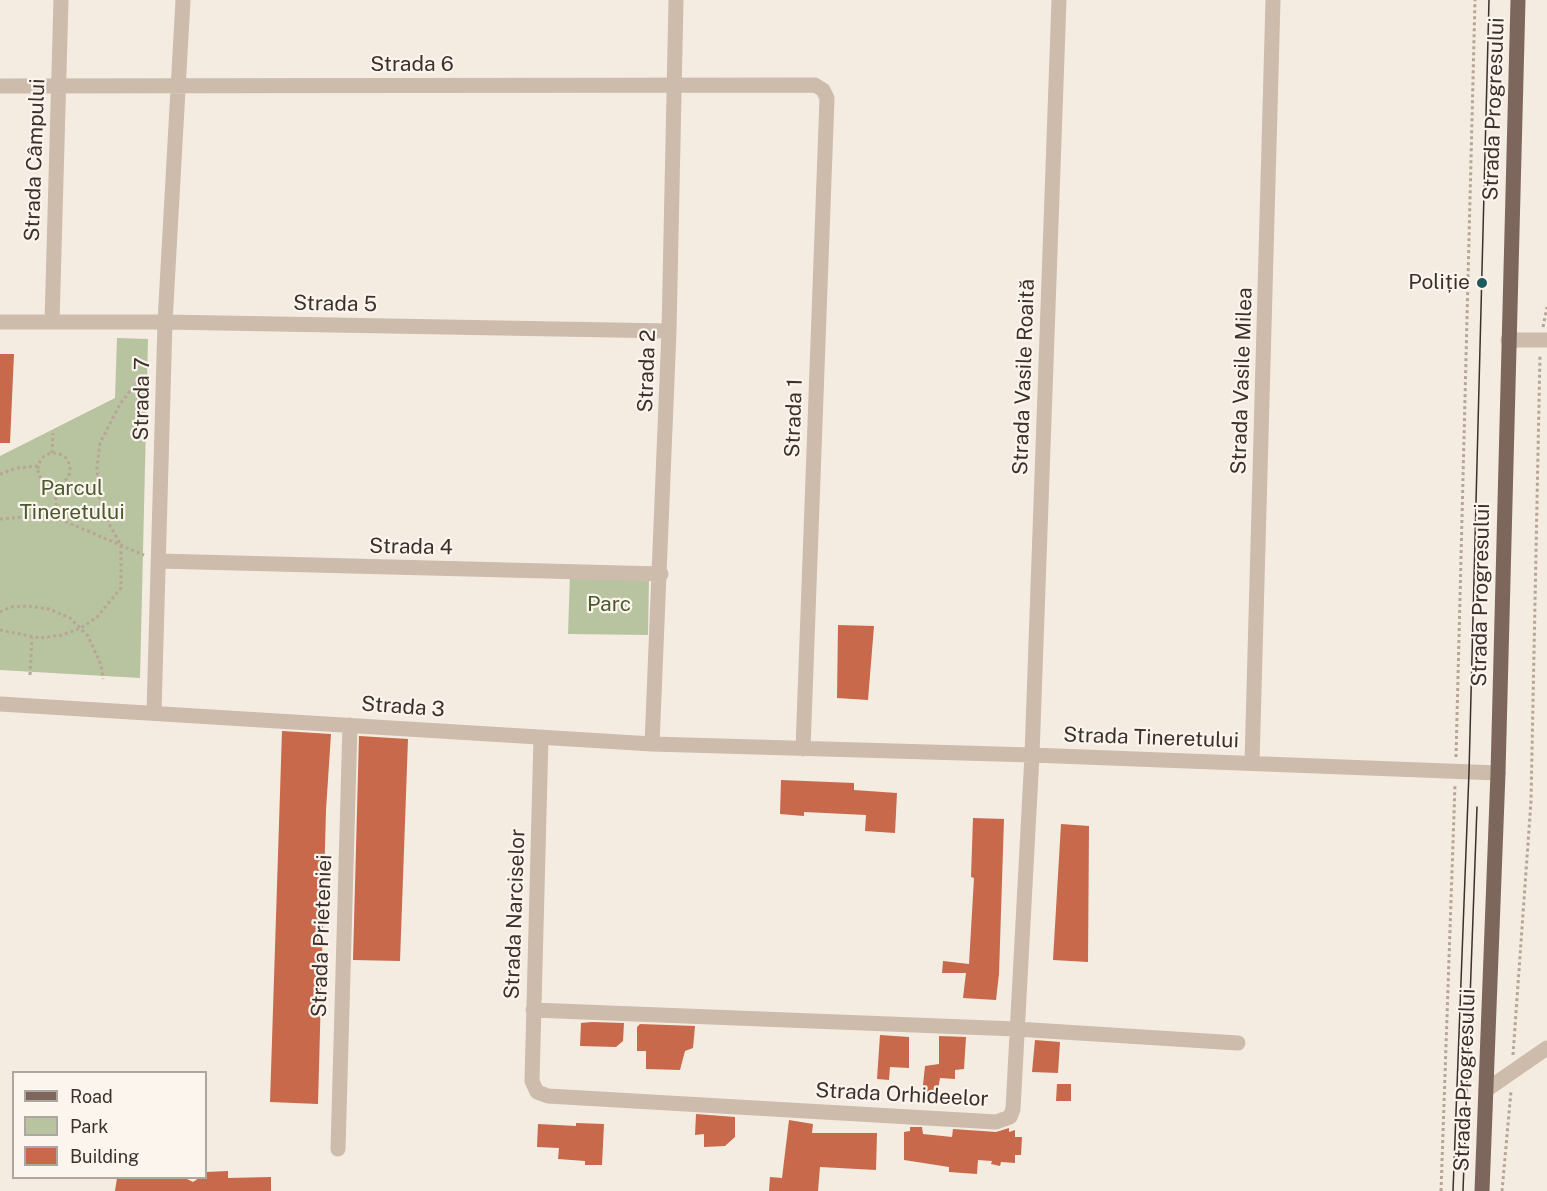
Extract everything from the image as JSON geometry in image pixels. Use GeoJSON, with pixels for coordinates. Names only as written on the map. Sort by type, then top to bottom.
{"type":"FeatureCollection","features":[{"type":"Feature","properties":{"kind":"main road","name":"Strada Progresului"},"geometry":{"type":"LineString","coordinates":[[1482,1191],[1498,773],[1518,0]]}},
{"type":"Feature","properties":{"kind":"street","name":"Strada Câmpului"},"geometry":{"type":"LineString","coordinates":[[52,322],[61,0]]}},
{"type":"Feature","properties":{"kind":"street","name":"Strada 7"},"geometry":{"type":"LineString","coordinates":[[153,712],[165,322],[183,0]]}},
{"type":"Feature","properties":{"kind":"street","name":"Strada 2"},"geometry":{"type":"LineString","coordinates":[[652,744],[661,573],[669,331],[676,0]]}},
{"type":"Feature","properties":{"kind":"street","name":"Strada Vasile Roaită"},"geometry":{"type":"LineString","coordinates":[[1032,755],[1059,0]]}},
{"type":"Feature","properties":{"kind":"street","name":"Strada Vasile Milea"},"geometry":{"type":"LineString","coordinates":[[1252,763],[1274,0]]}},
{"type":"Feature","properties":{"kind":"street","name":"Strada 6"},"geometry":{"type":"LineString","coordinates":[[0,86],[815,85],[824,90]]}},
{"type":"Feature","properties":{"kind":"street","name":"Strada 1"},"geometry":{"type":"LineString","coordinates":[[803,749],[827,98],[824,90]]}},
{"type":"Feature","properties":{"kind":"street","name":"Strada 5"},"geometry":{"type":"LineString","coordinates":[[0,322],[165,322],[669,331]]}},
{"type":"Feature","properties":{"kind":"street"},"geometry":{"type":"LineString","coordinates":[[1508,340],[1544,340]]}},
{"type":"Feature","properties":{"kind":"street","name":"Strada 4"},"geometry":{"type":"LineString","coordinates":[[159,561],[661,573]]}},
{"type":"Feature","properties":{"kind":"street","name":"Strada 3"},"geometry":{"type":"LineString","coordinates":[[0,704],[652,744],[803,749]]}},
{"type":"Feature","properties":{"kind":"street","name":"Strada Prieteniei"},"geometry":{"type":"LineString","coordinates":[[338,1149],[350,725]]}},
{"type":"Feature","properties":{"kind":"street","name":"Strada Narciselor"},"geometry":{"type":"LineString","coordinates":[[537,1092],[532,1080],[541,737]]}},
{"type":"Feature","properties":{"kind":"street","name":"Strada Tineretului"},"geometry":{"type":"LineString","coordinates":[[803,749],[1032,755],[1498,773]]}},
{"type":"Feature","properties":{"kind":"street","name":"Strada Orhideelor"},"geometry":{"type":"LineString","coordinates":[[537,1092],[548,1096],[996,1122],[1010,1118],[1013,1109],[1032,755]]}},
{"type":"Feature","properties":{"kind":"street"},"geometry":{"type":"LineString","coordinates":[[533,1010],[1016,1029],[1238,1042]]}},
{"type":"Feature","properties":{"kind":"street"},"geometry":{"type":"LineString","coordinates":[[1486,1090],[1547,1048]]}},
{"type":"Feature","properties":{"kind":"path"},"geometry":{"type":"LineString","coordinates":[[1441,1191],[1455,771],[1475,0]]}},
{"type":"Feature","properties":{"kind":"path"},"geometry":{"type":"LineString","coordinates":[[1502,1191],[1531,801],[1544,340],[1547,307]]}},
{"type":"Feature","properties":{"kind":"path"},"geometry":{"type":"LineString","coordinates":[[0,630],[32,637],[62,635],[81,628],[97,617],[121,588],[120,545],[104,515],[98,491],[97,467],[100,443],[120,404],[137,382],[150,375]]}},
{"type":"Feature","properties":{"kind":"path"},"geometry":{"type":"LineString","coordinates":[[52,453],[53,433]]}},
{"type":"Feature","properties":{"kind":"path"},"geometry":{"type":"LineString","coordinates":[[52,453],[40,460],[38,466],[42,480],[55,485]]}},
{"type":"Feature","properties":{"kind":"path"},"geometry":{"type":"LineString","coordinates":[[52,453],[65,458],[69,464],[67,478],[55,485]]}},
{"type":"Feature","properties":{"kind":"path"},"geometry":{"type":"LineString","coordinates":[[0,474],[17,468],[38,466]]}},
{"type":"Feature","properties":{"kind":"path"},"geometry":{"type":"LineString","coordinates":[[55,485],[57,518]]}},
{"type":"Feature","properties":{"kind":"path"},"geometry":{"type":"LineString","coordinates":[[0,519],[36,516],[57,518],[159,561]]}},
{"type":"Feature","properties":{"kind":"path"},"geometry":{"type":"LineString","coordinates":[[0,612],[12,607],[27,606],[49,609],[70,618],[81,628],[94,646],[103,679]]}},
{"type":"Feature","properties":{"kind":"path"},"geometry":{"type":"LineString","coordinates":[[30,675],[32,637]]}},
{"type":"Feature","properties":{"kind":"green space","name":"Parcul Tineretului"},"geometry":{"type":"Polygon","coordinates":[[[117,338],[148,339],[140,678],[0,670],[0,456],[115,398],[117,338]]]}},
{"type":"Feature","properties":{"kind":"green space","name":"Parc"},"geometry":{"type":"Polygon","coordinates":[[[570,574],[649,576],[648,635],[568,634],[570,574]]]}},
{"type":"Feature","properties":{"kind":"building"},"geometry":{"type":"Polygon","coordinates":[[[0,354],[14,354],[10,443],[0,443],[0,354]]]}},
{"type":"Feature","properties":{"kind":"building"},"geometry":{"type":"Polygon","coordinates":[[[838,625],[874,626],[868,700],[837,698],[838,625]]]}},
{"type":"Feature","properties":{"kind":"building"},"geometry":{"type":"Polygon","coordinates":[[[282,731],[331,734],[326,810],[318,1104],[270,1102],[282,731]]]}},
{"type":"Feature","properties":{"kind":"building"},"geometry":{"type":"Polygon","coordinates":[[[359,736],[408,739],[400,961],[353,960],[359,736]]]}},
{"type":"Feature","properties":{"kind":"building"},"geometry":{"type":"Polygon","coordinates":[[[781,780],[854,783],[854,790],[897,793],[895,833],[865,831],[866,815],[804,812],[804,816],[780,814],[781,780]]]}},
{"type":"Feature","properties":{"kind":"building"},"geometry":{"type":"Polygon","coordinates":[[[973,818],[1004,819],[999,974],[996,1000],[963,998],[966,973],[942,973],[943,961],[969,964],[974,878],[971,877],[973,818]]]}},
{"type":"Feature","properties":{"kind":"building"},"geometry":{"type":"Polygon","coordinates":[[[1061,824],[1089,826],[1088,962],[1053,960],[1061,824]]]}},
{"type":"Feature","properties":{"kind":"building"},"geometry":{"type":"Polygon","coordinates":[[[581,1023],[624,1023],[623,1041],[616,1047],[580,1046],[581,1023]]]}},
{"type":"Feature","properties":{"kind":"building"},"geometry":{"type":"Polygon","coordinates":[[[640,1024],[695,1026],[693,1048],[685,1051],[680,1070],[646,1069],[646,1051],[637,1051],[637,1027],[640,1024]]]}},
{"type":"Feature","properties":{"kind":"building"},"geometry":{"type":"Polygon","coordinates":[[[880,1035],[909,1037],[909,1068],[890,1067],[889,1080],[877,1079],[880,1035]]]}},
{"type":"Feature","properties":{"kind":"building"},"geometry":{"type":"Polygon","coordinates":[[[939,1036],[966,1037],[964,1069],[955,1070],[955,1079],[940,1078],[937,1095],[922,1094],[925,1066],[939,1064],[939,1036]]]}},
{"type":"Feature","properties":{"kind":"building"},"geometry":{"type":"Polygon","coordinates":[[[1035,1040],[1060,1042],[1058,1073],[1032,1072],[1035,1040]]]}},
{"type":"Feature","properties":{"kind":"building"},"geometry":{"type":"Polygon","coordinates":[[[1057,1084],[1071,1084],[1071,1101],[1056,1101],[1057,1084]]]}},
{"type":"Feature","properties":{"kind":"building"},"geometry":{"type":"Polygon","coordinates":[[[696,1114],[735,1117],[735,1137],[725,1146],[704,1147],[704,1134],[695,1135],[696,1114]]]}},
{"type":"Feature","properties":{"kind":"building"},"geometry":{"type":"Polygon","coordinates":[[[789,1120],[813,1124],[812,1133],[877,1133],[876,1170],[820,1167],[818,1191],[769,1191],[770,1177],[782,1178],[789,1120]]]}},
{"type":"Feature","properties":{"kind":"building"},"geometry":{"type":"Polygon","coordinates":[[[576,1123],[604,1124],[602,1165],[585,1165],[585,1161],[558,1159],[559,1148],[537,1147],[538,1124],[576,1126],[576,1123]]]}},
{"type":"Feature","properties":{"kind":"building"},"geometry":{"type":"Polygon","coordinates":[[[910,1127],[922,1127],[923,1134],[952,1137],[953,1129],[996,1132],[1009,1128],[1009,1132],[1015,1130],[1015,1137],[1022,1137],[1021,1155],[1015,1155],[1015,1163],[1001,1162],[1000,1166],[991,1164],[992,1161],[978,1160],[977,1174],[949,1172],[949,1167],[904,1160],[904,1132],[910,1131],[910,1127]]]}},
{"type":"Feature","properties":{"kind":"building"},"geometry":{"type":"Polygon","coordinates":[[[228,1171],[228,1178],[271,1177],[271,1191],[115,1191],[117,1179],[187,1179],[193,1182],[198,1179],[207,1179],[207,1172],[228,1171]]]}},
{"type":"Feature","properties":{"kind":"tram line"},"geometry":{"type":"LineString","coordinates":[[1453,1191],[1469,772],[1489,0]]}},
{"type":"Feature","properties":{"kind":"tram line"},"geometry":{"type":"LineString","coordinates":[[1463,1191],[1477,807]]}},
{"type":"Feature","properties":{"kind":"place","name":"Poliție"},"geometry":{"type":"Point","coordinates":[1482,283]}}]}
